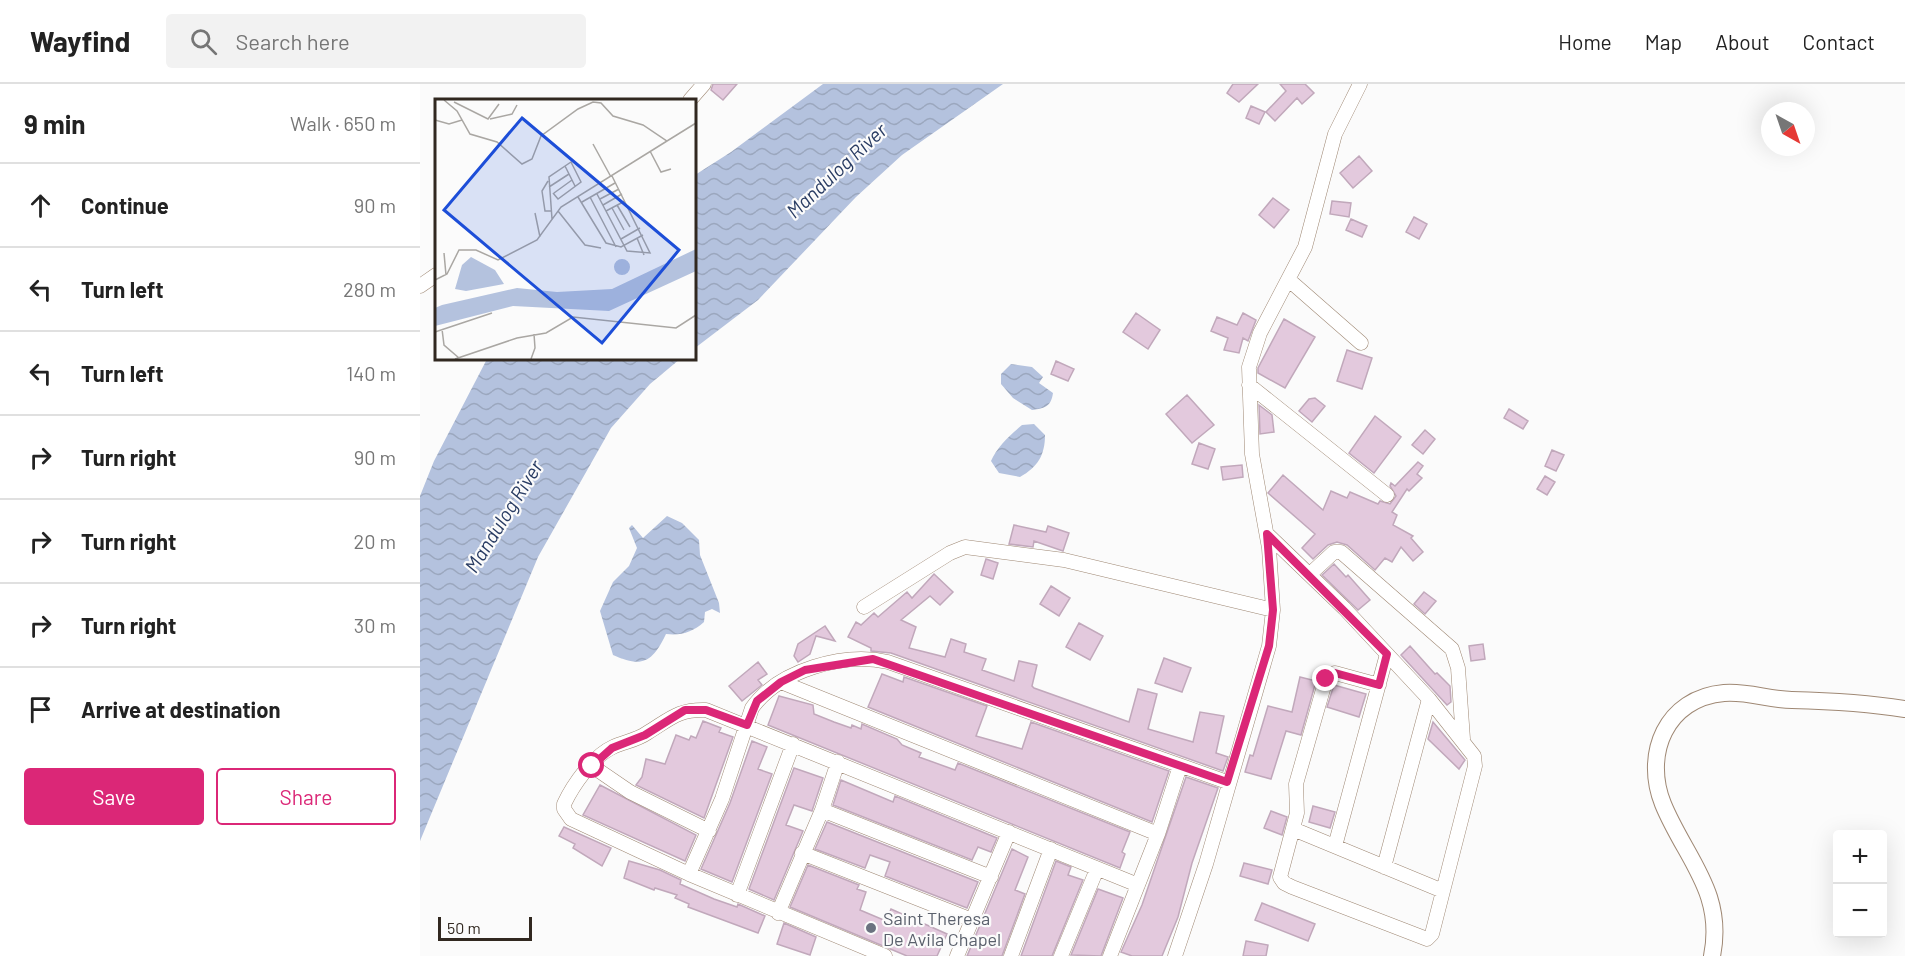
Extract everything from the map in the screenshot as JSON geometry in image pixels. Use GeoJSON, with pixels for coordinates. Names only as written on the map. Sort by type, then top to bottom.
{"type":"FeatureCollection","features":[{"type":"Feature","properties":{"kind":"main road"},"geometry":{"type":"LineString","coordinates":[[1712,956],[1715,922],[1712,904],[1702,876],[1662,803],[1655,777],[1655,759],[1660,743],[1672,721],[1690,703],[1704,697],[1724,693],[1749,693],[1790,700],[1841,700],[1905,709]]}},
{"type":"Feature","properties":{"kind":"street"},"geometry":{"type":"LineString","coordinates":[[691,99],[704,84]]}},
{"type":"Feature","properties":{"kind":"street"},"geometry":{"type":"LineString","coordinates":[[1175,956],[1206,864],[1227,782],[1269,646],[1273,610],[1267,534],[1252,454],[1249,367],[1254,348],[1308,239],[1335,134],[1360,84]]}},
{"type":"Feature","properties":{"kind":"street"},"geometry":{"type":"LineString","coordinates":[[420,286],[435,276]]}},
{"type":"Feature","properties":{"kind":"street"},"geometry":{"type":"LineString","coordinates":[[1289,280],[1361,343]]}},
{"type":"Feature","properties":{"kind":"street"},"geometry":{"type":"LineString","coordinates":[[1249,385],[1387,495]]}},
{"type":"Feature","properties":{"kind":"street"},"geometry":{"type":"LineString","coordinates":[[1267,534],[1310,574],[1429,699],[1463,739],[1474,756],[1475,766],[1432,934],[1427,939],[1292,887],[1281,880],[1279,873],[1297,813],[1296,784],[1326,679],[1335,673],[1379,685]]}},
{"type":"Feature","properties":{"kind":"street"},"geometry":{"type":"LineString","coordinates":[[864,607],[950,553],[965,547],[1064,560],[1273,610]]}},
{"type":"Feature","properties":{"kind":"street"},"geometry":{"type":"LineString","coordinates":[[1310,574],[1334,552],[1341,552],[1452,649],[1458,668],[1463,739]]}},
{"type":"Feature","properties":{"kind":"street"},"geometry":{"type":"LineString","coordinates":[[1335,846],[1387,654]]}},
{"type":"Feature","properties":{"kind":"street"},"geometry":{"type":"LineString","coordinates":[[689,874],[709,831],[757,701],[781,682],[805,670],[873,659],[1227,782]]}},
{"type":"Feature","properties":{"kind":"street"},"geometry":{"type":"LineString","coordinates":[[781,682],[1158,834]]}},
{"type":"Feature","properties":{"kind":"street"},"geometry":{"type":"LineString","coordinates":[[1384,867],[1429,699]]}},
{"type":"Feature","properties":{"kind":"street"},"geometry":{"type":"LineString","coordinates":[[885,956],[778,913],[572,819],[566,813],[564,804],[569,794],[592,766],[612,748],[645,735],[685,710],[706,710],[1138,885]]}},
{"type":"Feature","properties":{"kind":"street"},"geometry":{"type":"LineString","coordinates":[[737,895],[793,744]]}},
{"type":"Feature","properties":{"kind":"street"},"geometry":{"type":"LineString","coordinates":[[778,913],[822,810],[838,762]]}},
{"type":"Feature","properties":{"kind":"street"},"geometry":{"type":"LineString","coordinates":[[592,766],[630,792],[709,831]]}},
{"type":"Feature","properties":{"kind":"street"},"geometry":{"type":"LineString","coordinates":[[1110,956],[1158,834],[1180,766]]}},
{"type":"Feature","properties":{"kind":"street"},"geometry":{"type":"LineString","coordinates":[[822,810],[991,876]]}},
{"type":"Feature","properties":{"kind":"street"},"geometry":{"type":"LineString","coordinates":[[1293,829],[1443,891]]}},
{"type":"Feature","properties":{"kind":"street"},"geometry":{"type":"LineString","coordinates":[[957,956],[1009,832]]}},
{"type":"Feature","properties":{"kind":"street"},"geometry":{"type":"LineString","coordinates":[[1011,956],[1051,849]]}},
{"type":"Feature","properties":{"kind":"street"},"geometry":{"type":"LineString","coordinates":[[802,853],[972,920]]}},
{"type":"Feature","properties":{"kind":"street"},"geometry":{"type":"LineString","coordinates":[[1061,956],[1097,869]]}},
{"type":"Feature","properties":{"kind":"water","name":"Mandulog River"},"geometry":{"type":"Polygon","coordinates":[[[823,84],[1003,84],[902,155],[856,197],[758,300],[696,347],[696,174],[731,152],[823,84]]]}},
{"type":"Feature","properties":{"kind":"water","name":"Mandulog River"},"geometry":{"type":"Polygon","coordinates":[[[486,360],[679,360],[650,384],[611,428],[538,557],[420,841],[420,496],[434,461],[486,360]]]}},
{"type":"Feature","properties":{"kind":"water"},"geometry":{"type":"Polygon","coordinates":[[[1011,364],[1032,367],[1043,377],[1039,383],[1053,393],[1049,404],[1032,410],[1013,398],[1001,384],[1001,374],[1011,364]]]}},
{"type":"Feature","properties":{"kind":"water"},"geometry":{"type":"Polygon","coordinates":[[[1034,424],[1045,435],[1044,449],[1036,465],[1020,477],[999,473],[991,461],[997,451],[1022,425],[1034,424]]]}},
{"type":"Feature","properties":{"kind":"water"},"geometry":{"type":"Polygon","coordinates":[[[667,516],[682,523],[699,540],[700,555],[719,603],[720,613],[712,609],[705,612],[704,622],[696,628],[682,634],[666,634],[656,651],[645,660],[639,662],[623,659],[613,655],[600,611],[613,582],[629,566],[637,548],[629,528],[632,525],[643,538],[667,516]]]}},
{"type":"Feature","properties":{"kind":"building"},"geometry":{"type":"Polygon","coordinates":[[[713,84],[737,84],[723,100],[711,90],[713,84]]]}},
{"type":"Feature","properties":{"kind":"building"},"geometry":{"type":"Polygon","coordinates":[[[1233,84],[1258,84],[1239,102],[1227,93],[1233,84]]]}},
{"type":"Feature","properties":{"kind":"building"},"geometry":{"type":"Polygon","coordinates":[[[1280,84],[1305,84],[1314,93],[1302,104],[1297,98],[1275,121],[1266,112],[1286,91],[1280,84]]]}},
{"type":"Feature","properties":{"kind":"building"},"geometry":{"type":"Polygon","coordinates":[[[1251,106],[1265,112],[1259,124],[1246,118],[1251,106]]]}},
{"type":"Feature","properties":{"kind":"building"},"geometry":{"type":"Polygon","coordinates":[[[1359,156],[1372,171],[1353,188],[1340,173],[1359,156]]]}},
{"type":"Feature","properties":{"kind":"building"},"geometry":{"type":"Polygon","coordinates":[[[1273,198],[1289,210],[1274,228],[1259,215],[1273,198]]]}},
{"type":"Feature","properties":{"kind":"building"},"geometry":{"type":"Polygon","coordinates":[[[1332,201],[1351,203],[1349,217],[1330,214],[1332,201]]]}},
{"type":"Feature","properties":{"kind":"building"},"geometry":{"type":"Polygon","coordinates":[[[1414,217],[1427,224],[1419,239],[1406,232],[1414,217]]]}},
{"type":"Feature","properties":{"kind":"building"},"geometry":{"type":"Polygon","coordinates":[[[1351,219],[1367,226],[1362,237],[1346,230],[1351,219]]]}},
{"type":"Feature","properties":{"kind":"building"},"geometry":{"type":"Polygon","coordinates":[[[1136,313],[1160,330],[1148,349],[1123,332],[1136,313]]]}},
{"type":"Feature","properties":{"kind":"building"},"geometry":{"type":"Polygon","coordinates":[[[1243,313],[1256,320],[1248,341],[1243,338],[1239,353],[1224,350],[1228,338],[1211,331],[1217,317],[1237,325],[1243,313]]]}},
{"type":"Feature","properties":{"kind":"building"},"geometry":{"type":"Polygon","coordinates":[[[1284,319],[1315,337],[1285,388],[1258,373],[1258,368],[1284,319]]]}},
{"type":"Feature","properties":{"kind":"building"},"geometry":{"type":"Polygon","coordinates":[[[1347,350],[1372,358],[1362,389],[1337,381],[1347,350]]]}},
{"type":"Feature","properties":{"kind":"building"},"geometry":{"type":"Polygon","coordinates":[[[1056,361],[1074,369],[1068,381],[1051,374],[1056,361]]]}},
{"type":"Feature","properties":{"kind":"building"},"geometry":{"type":"Polygon","coordinates":[[[1187,395],[1214,425],[1192,443],[1166,414],[1187,395]]]}},
{"type":"Feature","properties":{"kind":"building"},"geometry":{"type":"Polygon","coordinates":[[[1315,398],[1325,406],[1312,422],[1299,411],[1309,399],[1315,398]]]}},
{"type":"Feature","properties":{"kind":"building"},"geometry":{"type":"Polygon","coordinates":[[[1259,405],[1272,415],[1274,432],[1260,434],[1259,405]]]}},
{"type":"Feature","properties":{"kind":"building"},"geometry":{"type":"Polygon","coordinates":[[[1509,409],[1528,421],[1523,429],[1504,418],[1509,409]]]}},
{"type":"Feature","properties":{"kind":"building"},"geometry":{"type":"Polygon","coordinates":[[[1375,416],[1401,437],[1374,473],[1349,453],[1375,416]]]}},
{"type":"Feature","properties":{"kind":"building"},"geometry":{"type":"Polygon","coordinates":[[[1425,430],[1435,439],[1423,454],[1412,445],[1425,430]]]}},
{"type":"Feature","properties":{"kind":"building"},"geometry":{"type":"Polygon","coordinates":[[[1199,443],[1215,449],[1208,469],[1192,464],[1199,443]]]}},
{"type":"Feature","properties":{"kind":"building"},"geometry":{"type":"Polygon","coordinates":[[[1552,450],[1564,455],[1556,471],[1545,466],[1552,450]]]}},
{"type":"Feature","properties":{"kind":"building"},"geometry":{"type":"Polygon","coordinates":[[[1418,462],[1423,466],[1417,474],[1422,478],[1409,491],[1407,489],[1392,512],[1397,515],[1393,525],[1413,536],[1411,538],[1423,552],[1413,561],[1401,547],[1392,562],[1385,558],[1375,570],[1347,545],[1337,542],[1328,545],[1313,559],[1302,548],[1315,534],[1268,493],[1283,475],[1323,510],[1331,491],[1347,498],[1350,492],[1378,504],[1380,501],[1390,504],[1396,496],[1390,486],[1391,483],[1395,486],[1418,462]]]}},
{"type":"Feature","properties":{"kind":"building"},"geometry":{"type":"Polygon","coordinates":[[[1242,465],[1243,477],[1223,480],[1221,467],[1242,465]]]}},
{"type":"Feature","properties":{"kind":"building"},"geometry":{"type":"Polygon","coordinates":[[[1545,476],[1555,482],[1547,495],[1537,489],[1545,476]]]}},
{"type":"Feature","properties":{"kind":"building"},"geometry":{"type":"Polygon","coordinates":[[[1014,525],[1046,532],[1048,526],[1069,533],[1063,551],[1034,541],[1033,547],[1009,544],[1014,525]]]}},
{"type":"Feature","properties":{"kind":"building"},"geometry":{"type":"Polygon","coordinates":[[[986,559],[998,563],[993,579],[981,575],[986,559]]]}},
{"type":"Feature","properties":{"kind":"building"},"geometry":{"type":"Polygon","coordinates":[[[1334,564],[1346,577],[1348,575],[1370,600],[1358,610],[1322,575],[1334,564]]]}},
{"type":"Feature","properties":{"kind":"building"},"geometry":{"type":"Polygon","coordinates":[[[934,574],[953,592],[940,605],[930,596],[901,620],[916,627],[909,648],[945,657],[951,639],[966,644],[964,652],[986,659],[982,670],[1014,681],[1019,661],[1037,665],[1032,686],[1034,688],[1129,722],[1138,689],[1157,694],[1148,729],[1193,742],[1200,712],[1224,716],[1216,753],[1228,757],[1223,771],[891,653],[871,651],[871,648],[848,637],[856,622],[861,625],[874,613],[878,617],[907,592],[912,598],[934,574]]]}},
{"type":"Feature","properties":{"kind":"building"},"geometry":{"type":"Polygon","coordinates":[[[1051,586],[1070,598],[1059,616],[1040,604],[1051,586]]]}},
{"type":"Feature","properties":{"kind":"building"},"geometry":{"type":"Polygon","coordinates":[[[1424,592],[1436,601],[1425,614],[1414,604],[1424,592]]]}},
{"type":"Feature","properties":{"kind":"building"},"geometry":{"type":"Polygon","coordinates":[[[1079,623],[1103,636],[1090,660],[1066,647],[1079,623]]]}},
{"type":"Feature","properties":{"kind":"building"},"geometry":{"type":"Polygon","coordinates":[[[825,626],[835,641],[816,636],[810,654],[798,662],[794,656],[798,644],[825,626]]]}},
{"type":"Feature","properties":{"kind":"building"},"geometry":{"type":"Polygon","coordinates":[[[1483,644],[1485,659],[1471,661],[1469,646],[1483,644]]]}},
{"type":"Feature","properties":{"kind":"building"},"geometry":{"type":"Polygon","coordinates":[[[1410,646],[1435,674],[1437,673],[1450,686],[1451,702],[1447,705],[1401,655],[1410,646]]]}},
{"type":"Feature","properties":{"kind":"building"},"geometry":{"type":"Polygon","coordinates":[[[1164,658],[1191,668],[1182,692],[1155,683],[1164,658]]]}},
{"type":"Feature","properties":{"kind":"building"},"geometry":{"type":"Polygon","coordinates":[[[758,662],[767,674],[758,680],[762,685],[742,701],[729,686],[758,662]]]}},
{"type":"Feature","properties":{"kind":"building"},"geometry":{"type":"Polygon","coordinates":[[[882,674],[903,682],[904,677],[987,706],[976,736],[1022,749],[1031,722],[1169,771],[1152,822],[868,707],[882,674]]]}},
{"type":"Feature","properties":{"kind":"building"},"geometry":{"type":"Polygon","coordinates":[[[1300,677],[1316,681],[1301,735],[1286,731],[1271,779],[1245,772],[1250,755],[1253,756],[1268,706],[1292,712],[1300,677]]]}},
{"type":"Feature","properties":{"kind":"building"},"geometry":{"type":"Polygon","coordinates":[[[1334,685],[1366,694],[1359,717],[1327,707],[1334,685]]]}},
{"type":"Feature","properties":{"kind":"building"},"geometry":{"type":"Polygon","coordinates":[[[779,696],[813,705],[814,714],[834,722],[861,729],[862,724],[897,739],[902,745],[921,753],[919,757],[955,770],[958,763],[1130,832],[1122,852],[1125,854],[1120,868],[768,725],[779,696]]]}},
{"type":"Feature","properties":{"kind":"building"},"geometry":{"type":"Polygon","coordinates":[[[703,721],[721,728],[719,732],[733,737],[704,818],[636,785],[642,777],[646,759],[665,764],[676,735],[689,740],[691,736],[696,738],[703,721]]]}},
{"type":"Feature","properties":{"kind":"building"},"geometry":{"type":"Polygon","coordinates":[[[1433,722],[1465,760],[1459,769],[1428,739],[1433,722]]]}},
{"type":"Feature","properties":{"kind":"building"},"geometry":{"type":"Polygon","coordinates":[[[752,741],[767,747],[758,769],[772,774],[732,882],[701,869],[730,803],[752,741]]]}},
{"type":"Feature","properties":{"kind":"building"},"geometry":{"type":"Polygon","coordinates":[[[794,768],[823,778],[812,811],[794,805],[786,825],[803,831],[774,900],[749,889],[794,768]]]}},
{"type":"Feature","properties":{"kind":"building"},"geometry":{"type":"Polygon","coordinates":[[[1186,777],[1218,788],[1192,863],[1178,917],[1162,956],[1132,956],[1121,952],[1142,905],[1186,777]]]}},
{"type":"Feature","properties":{"kind":"building"},"geometry":{"type":"Polygon","coordinates":[[[841,780],[893,802],[895,796],[997,838],[991,852],[978,847],[972,860],[833,805],[841,780]]]}},
{"type":"Feature","properties":{"kind":"building"},"geometry":{"type":"Polygon","coordinates":[[[600,785],[696,835],[685,861],[583,815],[600,785]]]}},
{"type":"Feature","properties":{"kind":"building"},"geometry":{"type":"Polygon","coordinates":[[[1313,806],[1335,812],[1330,828],[1309,822],[1313,806]]]}},
{"type":"Feature","properties":{"kind":"building"},"geometry":{"type":"Polygon","coordinates":[[[1271,811],[1287,817],[1282,835],[1264,828],[1271,811]]]}},
{"type":"Feature","properties":{"kind":"building"},"geometry":{"type":"Polygon","coordinates":[[[827,822],[978,882],[967,908],[885,876],[890,862],[870,855],[865,868],[815,849],[827,822]]]}},
{"type":"Feature","properties":{"kind":"building"},"geometry":{"type":"Polygon","coordinates":[[[564,827],[611,848],[602,866],[573,848],[575,844],[559,836],[564,827]]]}},
{"type":"Feature","properties":{"kind":"building"},"geometry":{"type":"Polygon","coordinates":[[[1012,849],[1028,857],[1015,890],[1025,894],[1002,956],[967,956],[1012,849]]]}},
{"type":"Feature","properties":{"kind":"building"},"geometry":{"type":"Polygon","coordinates":[[[629,861],[660,870],[681,880],[680,884],[714,899],[737,907],[738,904],[765,916],[758,933],[688,907],[689,904],[675,898],[677,895],[655,888],[654,890],[624,878],[629,861]]]}},
{"type":"Feature","properties":{"kind":"building"},"geometry":{"type":"Polygon","coordinates":[[[1056,861],[1071,867],[1068,875],[1083,880],[1052,956],[1021,956],[1056,861]]]}},
{"type":"Feature","properties":{"kind":"building"},"geometry":{"type":"Polygon","coordinates":[[[1244,863],[1272,870],[1268,884],[1240,876],[1244,863]]]}},
{"type":"Feature","properties":{"kind":"building"},"geometry":{"type":"Polygon","coordinates":[[[808,865],[859,885],[857,889],[866,892],[860,910],[886,921],[891,909],[947,934],[937,956],[907,956],[790,907],[808,865]]]}},
{"type":"Feature","properties":{"kind":"building"},"geometry":{"type":"Polygon","coordinates":[[[1098,889],[1123,898],[1101,956],[1071,955],[1098,889]]]}},
{"type":"Feature","properties":{"kind":"building"},"geometry":{"type":"Polygon","coordinates":[[[1262,903],[1315,924],[1308,941],[1255,920],[1262,903]]]}},
{"type":"Feature","properties":{"kind":"building"},"geometry":{"type":"Polygon","coordinates":[[[784,923],[816,937],[810,955],[777,944],[784,923]]]}},
{"type":"Feature","properties":{"kind":"building"},"geometry":{"type":"Polygon","coordinates":[[[1246,941],[1268,945],[1266,956],[1243,956],[1246,941]]]}},
{"type":"Feature","properties":{"kind":"place","name":"Saint Theresa De Avila Chapel"},"geometry":{"type":"Point","coordinates":[871,928]}},
{"type":"Feature","properties":{"kind":"route"},"geometry":{"type":"LineString","coordinates":[[592,766],[599,757],[612,748],[645,735],[678,712],[691,709],[706,710],[747,725],[752,708],[757,701],[781,682],[805,670],[830,664],[873,659],[888,662],[1227,782],[1269,646],[1273,610],[1267,534],[1310,574],[1387,654],[1379,685],[1335,673],[1326,679]]}}]}
